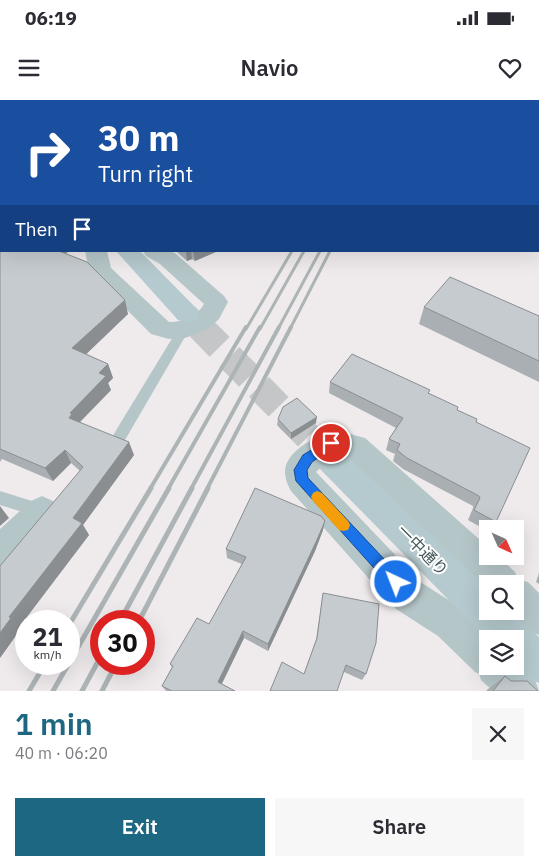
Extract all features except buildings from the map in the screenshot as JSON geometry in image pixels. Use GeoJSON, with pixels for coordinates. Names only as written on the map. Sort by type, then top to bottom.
{"type":"FeatureCollection","features":[{"type":"Feature","properties":{"kind":"street"},"geometry":{"type":"LineString","coordinates":[[96,252],[100,270],[160,328],[172,331],[185,322],[209,316],[216,308],[216,302],[168,259],[156,252]]}},
{"type":"Feature","properties":{"kind":"street"},"geometry":{"type":"LineString","coordinates":[[128,252],[185,322]]}},
{"type":"Feature","properties":{"kind":"street"},"geometry":{"type":"LineString","coordinates":[[479,650],[451,623],[409,596],[302,481],[300,470],[308,458],[331,443],[345,442],[355,447],[493,575]]}},
{"type":"Feature","properties":{"kind":"street","name":"一中通り"},"geometry":{"type":"LineString","coordinates":[[332,461],[504,630]]}},
{"type":"Feature","properties":{"kind":"street"},"geometry":{"type":"LineString","coordinates":[[0,552],[42,511]]}},
{"type":"Feature","properties":{"kind":"street"},"geometry":{"type":"LineString","coordinates":[[524,603],[539,617]]}},
{"type":"Feature","properties":{"kind":"street","name":"一中通り"},"geometry":{"type":"LineString","coordinates":[[524,650],[539,664]]}},
{"type":"Feature","properties":{"kind":"street"},"geometry":{"type":"LineString","coordinates":[[504,675],[520,691]]}},
{"type":"Feature","properties":{"kind":"lane"},"geometry":{"type":"LineString","coordinates":[[120,436],[185,322]]}},
{"type":"Feature","properties":{"kind":"lane"},"geometry":{"type":"LineString","coordinates":[[0,498],[42,511]]}},
{"type":"Feature","properties":{"kind":"tunnel"},"geometry":{"type":"LineString","coordinates":[[187,314],[200,327]]}},
{"type":"Feature","properties":{"kind":"tunnel"},"geometry":{"type":"LineString","coordinates":[[200,327],[332,461]]}},
{"type":"Feature","properties":{"kind":"railway"},"geometry":{"type":"LineString","coordinates":[[246,329],[291,252]]}},
{"type":"Feature","properties":{"kind":"railway"},"geometry":{"type":"LineString","coordinates":[[260,329],[303,252]]}},
{"type":"Feature","properties":{"kind":"railway"},"geometry":{"type":"LineString","coordinates":[[278,329],[319,252]]}},
{"type":"Feature","properties":{"kind":"railway"},"geometry":{"type":"LineString","coordinates":[[290,329],[329,252]]}},
{"type":"Feature","properties":{"kind":"railway"},"geometry":{"type":"LineString","coordinates":[[150,489],[246,327]]}},
{"type":"Feature","properties":{"kind":"railway"},"geometry":{"type":"LineString","coordinates":[[168,489],[260,327]]}},
{"type":"Feature","properties":{"kind":"railway"},"geometry":{"type":"LineString","coordinates":[[191,489],[279,327]]}},
{"type":"Feature","properties":{"kind":"railway"},"geometry":{"type":"LineString","coordinates":[[207,489],[291,327]]}},
{"type":"Feature","properties":{"kind":"railway"},"geometry":{"type":"LineString","coordinates":[[78,610],[151,488]]}},
{"type":"Feature","properties":{"kind":"railway"},"geometry":{"type":"LineString","coordinates":[[53,691],[169,488]]}},
{"type":"Feature","properties":{"kind":"railway"},"geometry":{"type":"LineString","coordinates":[[126,610],[192,488]]}},
{"type":"Feature","properties":{"kind":"railway"},"geometry":{"type":"LineString","coordinates":[[145,610],[208,488]]}},
{"type":"Feature","properties":{"kind":"railway"},"geometry":{"type":"LineString","coordinates":[[29,691],[38,675]]}},
{"type":"Feature","properties":{"kind":"railway"},"geometry":{"type":"LineString","coordinates":[[82,691],[91,675]]}},
{"type":"Feature","properties":{"kind":"railway"},"geometry":{"type":"LineString","coordinates":[[102,691],[110,675]]}},
{"type":"Feature","properties":{"kind":"slow traffic"},"geometry":{"type":"LineString","coordinates":[[317,497],[343,525]]}},
{"type":"Feature","properties":{"kind":"route"},"geometry":{"type":"LineString","coordinates":[[331,443],[308,458],[300,470],[302,481],[396,582]]}}]}
